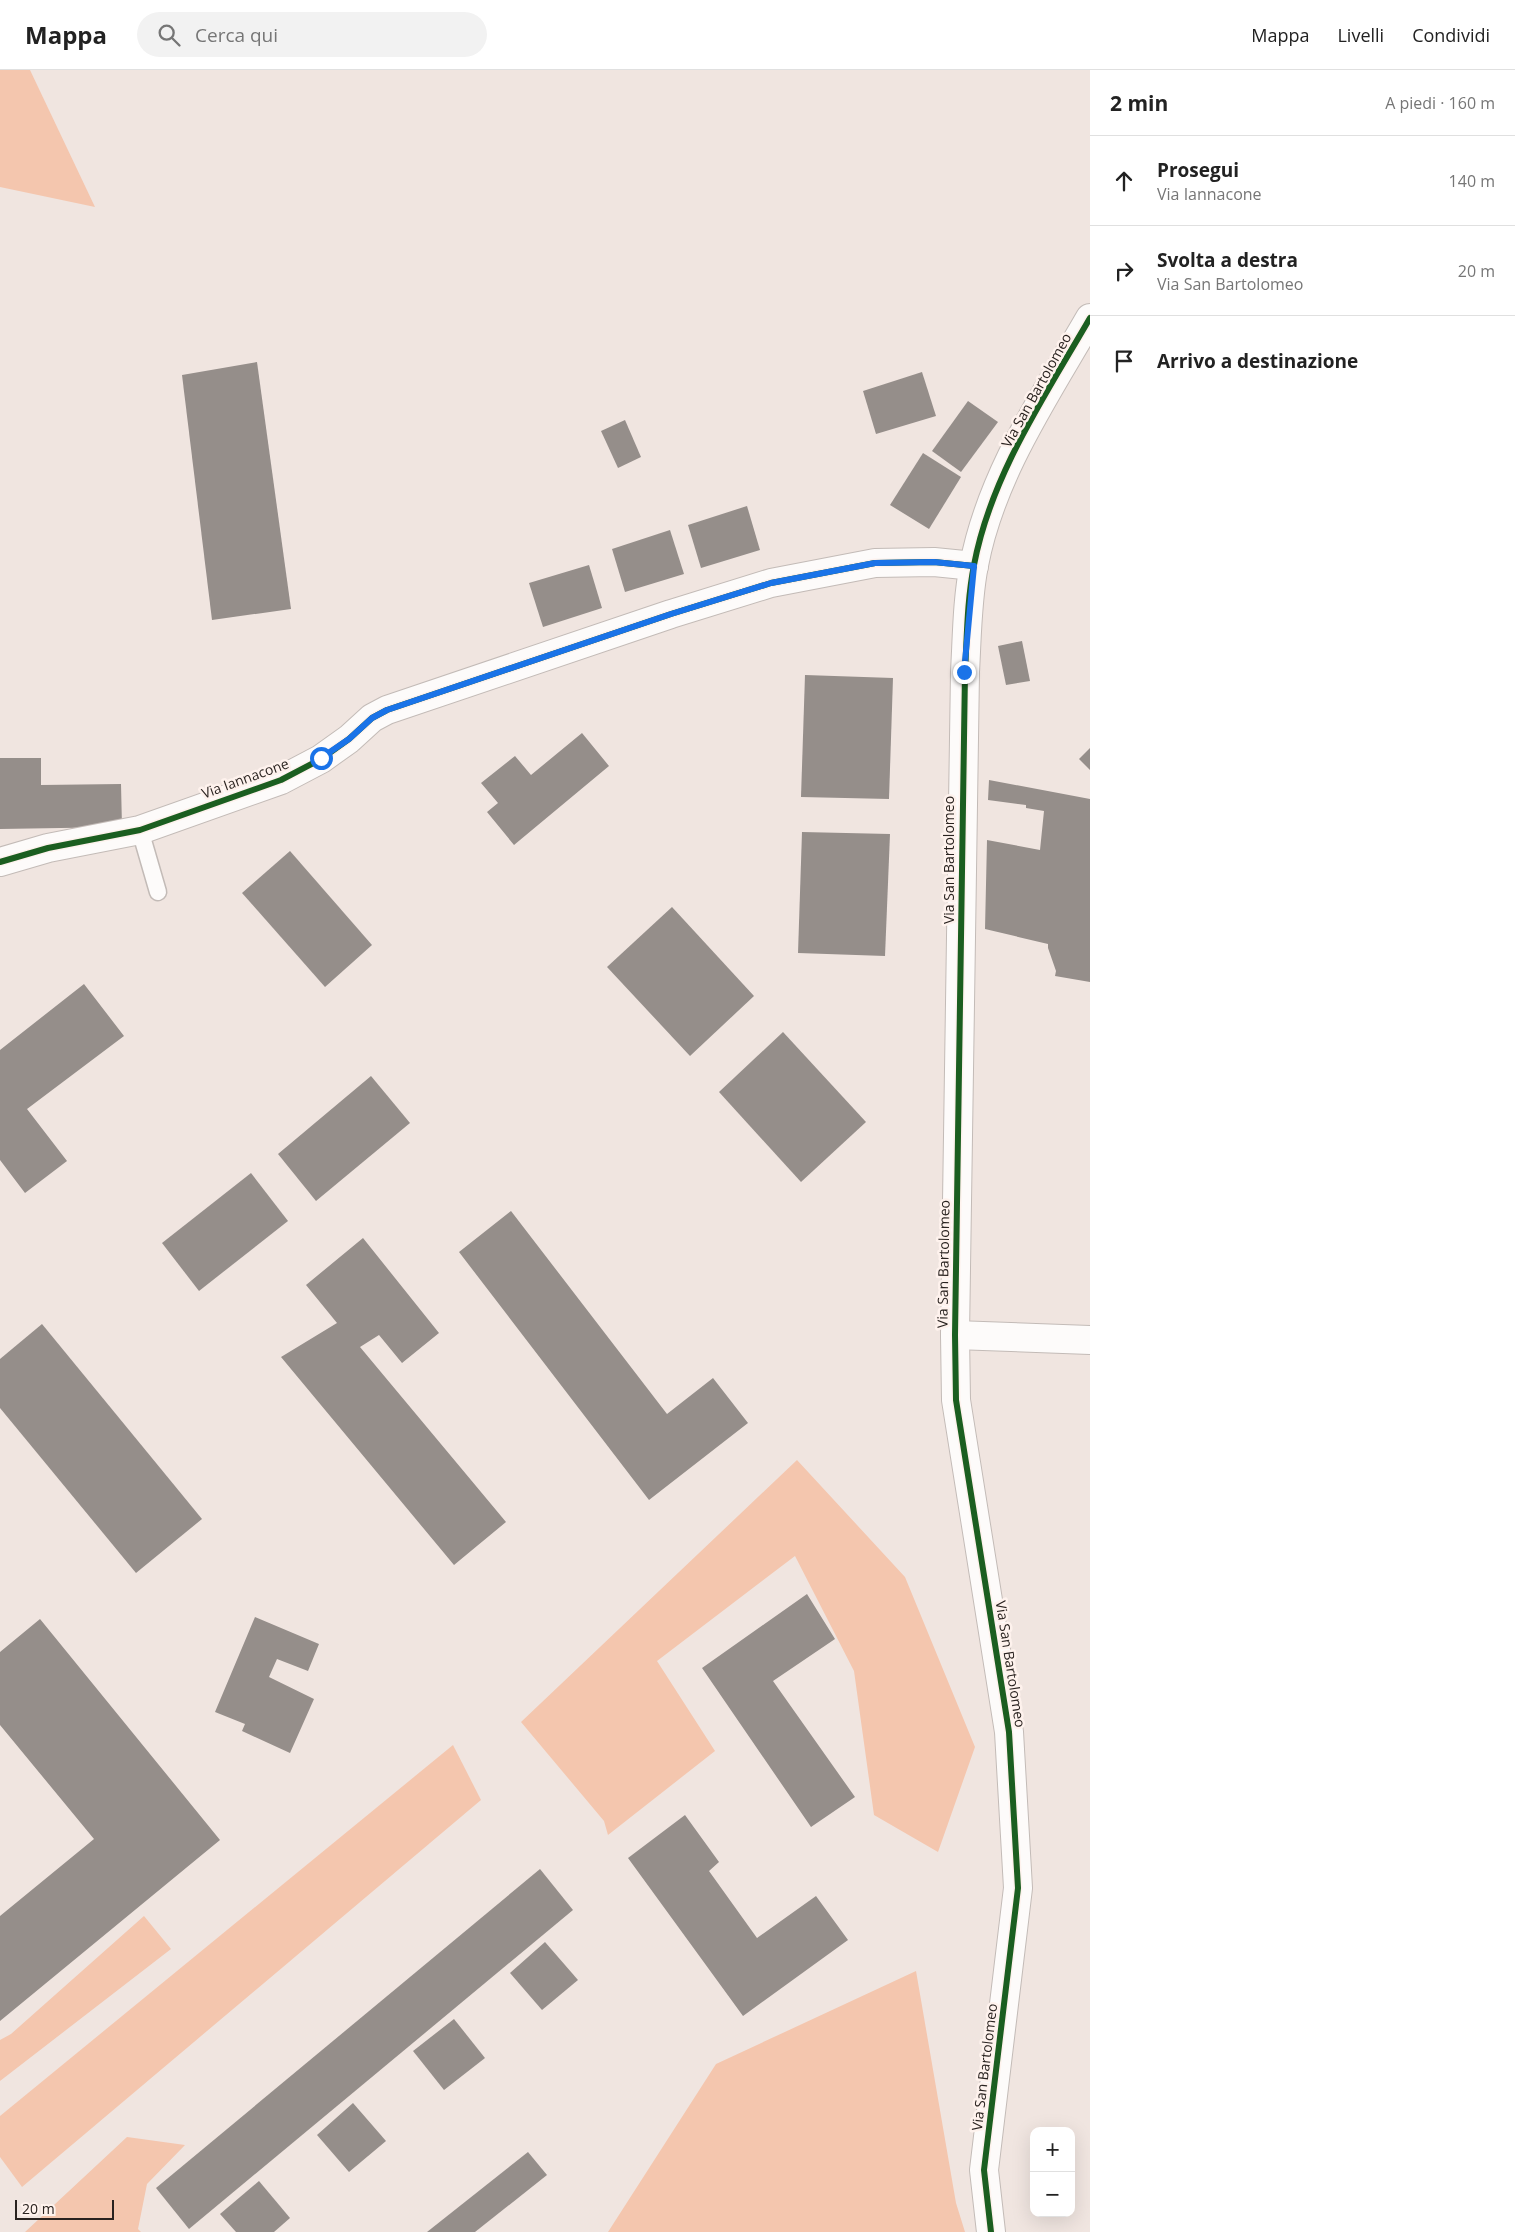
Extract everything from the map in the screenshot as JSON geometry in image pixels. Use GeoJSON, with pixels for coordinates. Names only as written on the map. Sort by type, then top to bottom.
{"type":"FeatureCollection","features":[{"type":"Feature","properties":{"kind":"street","name":"Via San Bartolomeo"},"geometry":{"type":"LineString","coordinates":[[991,2232],[984,2170],[1018,1888],[1009,1732],[956,1400],[955,1335],[964,672],[974,566],[994,498],[1024,431],[1090,318]]}},
{"type":"Feature","properties":{"kind":"street","name":"Via Iannacone"},"geometry":{"type":"LineString","coordinates":[[0,862],[48,848],[140,830],[281,780],[303,770],[349,739],[372,718],[387,710],[671,614],[771,583],[875,563],[934,562],[974,566]]}},
{"type":"Feature","properties":{"kind":"street"},"geometry":{"type":"LineString","coordinates":[[955,1335],[1090,1340]]}},
{"type":"Feature","properties":{"kind":"lane"},"geometry":{"type":"LineString","coordinates":[[140,830],[158,892]]}},
{"type":"Feature","properties":{"kind":"shaded area"},"geometry":{"type":"Polygon","coordinates":[[[0,70],[30,70],[95,207],[0,187],[0,70]]]}},
{"type":"Feature","properties":{"kind":"shaded area"},"geometry":{"type":"Polygon","coordinates":[[[797,1460],[905,1577],[975,1747],[938,1852],[874,1815],[854,1671],[795,1556],[657,1661],[715,1751],[608,1835],[604,1821],[521,1722],[797,1460]]]}},
{"type":"Feature","properties":{"kind":"shaded area"},"geometry":{"type":"Polygon","coordinates":[[[453,1745],[481,1800],[22,2187],[0,2157],[0,2116],[453,1745]]]}},
{"type":"Feature","properties":{"kind":"shaded area"},"geometry":{"type":"Polygon","coordinates":[[[144,1916],[171,1949],[0,2081],[0,2040],[11,2034],[144,1916]]]}},
{"type":"Feature","properties":{"kind":"shaded area"},"geometry":{"type":"Polygon","coordinates":[[[916,1971],[956,2203],[965,2232],[608,2232],[716,2064],[916,1971]]]}},
{"type":"Feature","properties":{"kind":"shaded area"},"geometry":{"type":"Polygon","coordinates":[[[127,2137],[185,2145],[147,2184],[138,2229],[141,2232],[25,2232],[127,2137]]]}},
{"type":"Feature","properties":{"kind":"building"},"geometry":{"type":"Polygon","coordinates":[[[257,362],[291,609],[212,620],[182,375],[257,362]]]}},
{"type":"Feature","properties":{"kind":"building"},"geometry":{"type":"Polygon","coordinates":[[[922,372],[936,416],[876,434],[863,391],[922,372]]]}},
{"type":"Feature","properties":{"kind":"building"},"geometry":{"type":"Polygon","coordinates":[[[968,401],[998,422],[961,472],[932,451],[968,401]]]}},
{"type":"Feature","properties":{"kind":"building"},"geometry":{"type":"Polygon","coordinates":[[[625,420],[641,457],[618,468],[601,431],[625,420]]]}},
{"type":"Feature","properties":{"kind":"building"},"geometry":{"type":"Polygon","coordinates":[[[923,453],[961,477],[929,529],[890,505],[923,453]]]}},
{"type":"Feature","properties":{"kind":"building"},"geometry":{"type":"Polygon","coordinates":[[[747,506],[760,550],[701,568],[688,525],[747,506]]]}},
{"type":"Feature","properties":{"kind":"building"},"geometry":{"type":"Polygon","coordinates":[[[670,530],[684,574],[625,592],[612,549],[670,530]]]}},
{"type":"Feature","properties":{"kind":"building"},"geometry":{"type":"Polygon","coordinates":[[[589,565],[602,608],[543,627],[529,583],[589,565]]]}},
{"type":"Feature","properties":{"kind":"building"},"geometry":{"type":"Polygon","coordinates":[[[1022,641],[1030,681],[1006,685],[998,646],[1022,641]]]}},
{"type":"Feature","properties":{"kind":"building"},"geometry":{"type":"Polygon","coordinates":[[[805,675],[893,678],[889,799],[801,797],[805,675]]]}},
{"type":"Feature","properties":{"kind":"building"},"geometry":{"type":"Polygon","coordinates":[[[582,733],[609,766],[514,845],[487,812],[498,803],[481,783],[515,756],[531,775],[582,733]]]}},
{"type":"Feature","properties":{"kind":"building"},"geometry":{"type":"Polygon","coordinates":[[[1090,748],[1090,770],[1079,759],[1090,748]]]}},
{"type":"Feature","properties":{"kind":"building"},"geometry":{"type":"Polygon","coordinates":[[[0,758],[41,758],[41,785],[121,784],[122,827],[0,829],[0,758]]]}},
{"type":"Feature","properties":{"kind":"building"},"geometry":{"type":"Polygon","coordinates":[[[989,780],[1090,799],[1090,982],[1055,976],[1056,971],[1048,944],[985,929],[987,840],[1040,850],[1044,811],[1026,808],[1026,805],[988,800],[989,780]]]}},
{"type":"Feature","properties":{"kind":"building"},"geometry":{"type":"Polygon","coordinates":[[[802,832],[890,834],[885,956],[798,953],[802,832]]]}},
{"type":"Feature","properties":{"kind":"building"},"geometry":{"type":"Polygon","coordinates":[[[290,851],[372,945],[325,987],[242,893],[290,851]]]}},
{"type":"Feature","properties":{"kind":"building"},"geometry":{"type":"Polygon","coordinates":[[[672,907],[754,996],[690,1056],[607,967],[672,907]]]}},
{"type":"Feature","properties":{"kind":"building"},"geometry":{"type":"Polygon","coordinates":[[[84,984],[124,1036],[27,1109],[67,1161],[25,1193],[0,1160],[0,1050],[84,984]]]}},
{"type":"Feature","properties":{"kind":"building"},"geometry":{"type":"Polygon","coordinates":[[[783,1032],[866,1122],[801,1182],[719,1092],[783,1032]]]}},
{"type":"Feature","properties":{"kind":"building"},"geometry":{"type":"Polygon","coordinates":[[[371,1076],[410,1123],[316,1201],[278,1154],[371,1076]]]}},
{"type":"Feature","properties":{"kind":"building"},"geometry":{"type":"Polygon","coordinates":[[[251,1173],[288,1221],[199,1291],[162,1243],[251,1173]]]}},
{"type":"Feature","properties":{"kind":"building"},"geometry":{"type":"Polygon","coordinates":[[[511,1211],[667,1414],[713,1378],[748,1423],[649,1500],[459,1252],[511,1211]]]}},
{"type":"Feature","properties":{"kind":"building"},"geometry":{"type":"Polygon","coordinates":[[[363,1238],[439,1333],[402,1363],[379,1335],[360,1347],[506,1522],[454,1565],[281,1357],[337,1323],[306,1285],[363,1238]]]}},
{"type":"Feature","properties":{"kind":"building"},"geometry":{"type":"Polygon","coordinates":[[[42,1324],[202,1519],[136,1573],[0,1408],[0,1359],[42,1324]]]}},
{"type":"Feature","properties":{"kind":"building"},"geometry":{"type":"Polygon","coordinates":[[[807,1594],[835,1639],[773,1681],[855,1797],[811,1827],[702,1668],[807,1594]]]}},
{"type":"Feature","properties":{"kind":"building"},"geometry":{"type":"Polygon","coordinates":[[[255,1617],[319,1644],[308,1671],[277,1659],[269,1677],[314,1699],[290,1753],[242,1731],[245,1724],[215,1712],[255,1617]]]}},
{"type":"Feature","properties":{"kind":"building"},"geometry":{"type":"Polygon","coordinates":[[[40,1619],[220,1840],[0,2021],[0,1916],[94,1839],[0,1725],[0,1652],[40,1619]]]}},
{"type":"Feature","properties":{"kind":"building"},"geometry":{"type":"Polygon","coordinates":[[[685,1815],[719,1862],[709,1871],[757,1938],[816,1896],[848,1940],[743,2016],[628,1858],[685,1815]]]}},
{"type":"Feature","properties":{"kind":"building"},"geometry":{"type":"Polygon","coordinates":[[[540,1869],[573,1910],[189,2229],[156,2188],[540,1869]]]}},
{"type":"Feature","properties":{"kind":"building"},"geometry":{"type":"Polygon","coordinates":[[[545,1942],[578,1980],[542,2010],[510,1973],[545,1942]]]}},
{"type":"Feature","properties":{"kind":"building"},"geometry":{"type":"Polygon","coordinates":[[[454,2019],[485,2058],[444,2090],[413,2051],[454,2019]]]}},
{"type":"Feature","properties":{"kind":"building"},"geometry":{"type":"Polygon","coordinates":[[[353,2103],[386,2141],[349,2172],[317,2135],[353,2103]]]}},
{"type":"Feature","properties":{"kind":"building"},"geometry":{"type":"Polygon","coordinates":[[[528,2152],[547,2175],[475,2232],[427,2232],[528,2152]]]}},
{"type":"Feature","properties":{"kind":"building"},"geometry":{"type":"Polygon","coordinates":[[[259,2181],[290,2218],[274,2232],[236,2232],[220,2214],[259,2181]]]}},
{"type":"Feature","properties":{"kind":"cycle path"},"geometry":{"type":"LineString","coordinates":[[991,2232],[984,2170],[1018,1888],[1009,1732],[956,1400],[955,1335],[967,632],[974,565],[993,499],[1021,437],[1090,318]]}},
{"type":"Feature","properties":{"kind":"cycle path"},"geometry":{"type":"LineString","coordinates":[[0,862],[48,848],[140,830],[281,780],[321,759],[349,739],[372,718],[387,710],[671,614],[771,583],[875,563],[934,562],[974,566]]}},
{"type":"Feature","properties":{"kind":"route"},"geometry":{"type":"LineString","coordinates":[[321,758],[349,739],[372,718],[387,710],[671,614],[771,583],[875,563],[934,562],[974,566],[964,672]]}}]}
